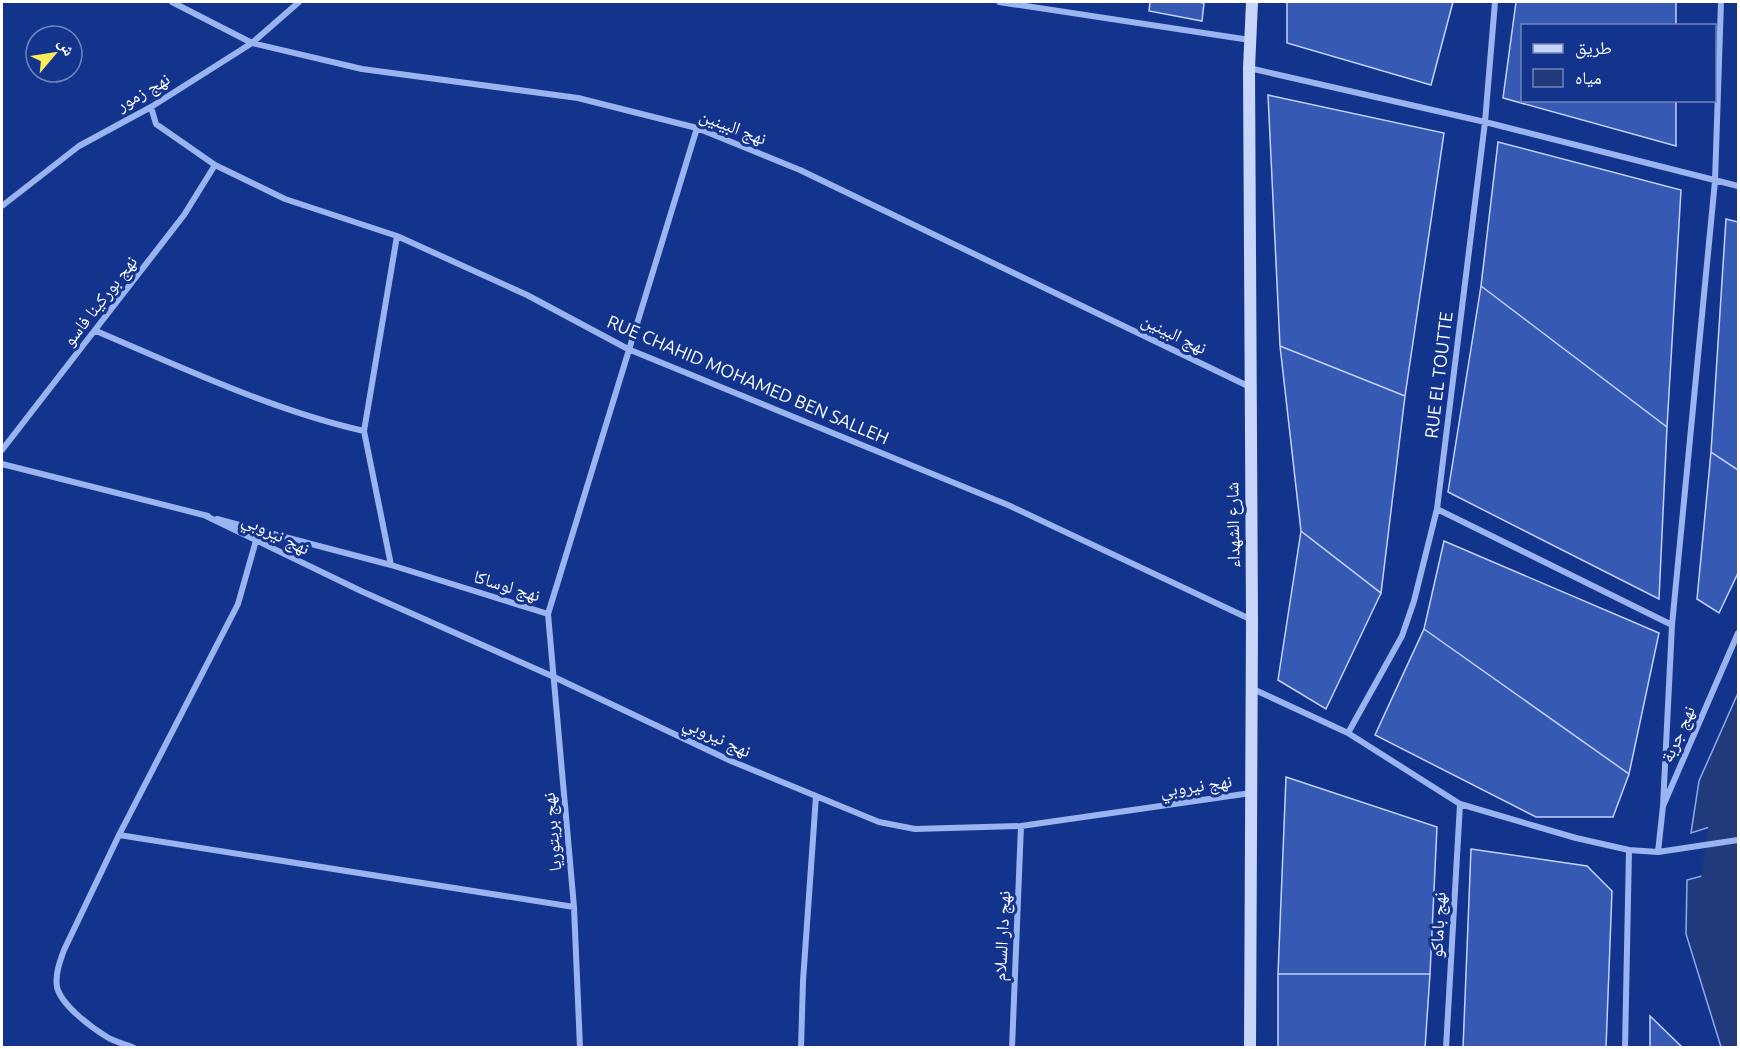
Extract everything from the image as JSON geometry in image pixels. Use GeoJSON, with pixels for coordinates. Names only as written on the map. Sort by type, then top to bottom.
{"type":"FeatureCollection","features":[{"type":"Feature","properties":{"kind":"main road","name":"شارع الشهداء"},"geometry":{"type":"LineString","coordinates":[[1250,1047],[1252,620],[1249,69],[1252,2]]}},
{"type":"Feature","properties":{"kind":"street","name":"نهج البينين"},"geometry":{"type":"LineString","coordinates":[[172,2],[252,43],[362,69],[579,98],[697,128],[800,170],[1250,387]]}},
{"type":"Feature","properties":{"kind":"street","name":"نهج زمور"},"geometry":{"type":"LineString","coordinates":[[2,206],[79,146],[151,107],[252,43],[299,2]]}},
{"type":"Feature","properties":{"kind":"street"},"geometry":{"type":"LineString","coordinates":[[999,2],[1251,40]]}},
{"type":"Feature","properties":{"kind":"street","name":"RUE EL TOUTTE"},"geometry":{"type":"LineString","coordinates":[[1348,733],[1402,636],[1414,601],[1437,509],[1485,122],[1495,2]]}},
{"type":"Feature","properties":{"kind":"street"},"geometry":{"type":"LineString","coordinates":[[1663,806],[1672,625],[1715,181],[1721,2]]}},
{"type":"Feature","properties":{"kind":"street"},"geometry":{"type":"LineString","coordinates":[[1249,69],[1485,122],[1738,186]]}},
{"type":"Feature","properties":{"kind":"street","name":"RUE CHAHID MOHAMED BEN SALLEH"},"geometry":{"type":"LineString","coordinates":[[151,107],[156,124],[215,165],[285,199],[397,236],[527,295],[628,349],[1008,505],[1252,620]]}},
{"type":"Feature","properties":{"kind":"street","name":"نهج لوساكا"},"geometry":{"type":"LineString","coordinates":[[2,464],[391,565],[548,614],[697,128]]}},
{"type":"Feature","properties":{"kind":"street","name":"نهج بوركينا فاسو"},"geometry":{"type":"LineString","coordinates":[[2,450],[184,215],[215,165]]}},
{"type":"Feature","properties":{"kind":"street"},"geometry":{"type":"LineString","coordinates":[[391,565],[364,430],[397,236]]}},
{"type":"Feature","properties":{"kind":"street"},"geometry":{"type":"LineString","coordinates":[[96,331],[288,408],[326,422],[364,430]]}},
{"type":"Feature","properties":{"kind":"street"},"geometry":{"type":"LineString","coordinates":[[1437,509],[1672,625]]}},
{"type":"Feature","properties":{"kind":"street","name":"نهج نيروبي"},"geometry":{"type":"LineString","coordinates":[[206,516],[256,542],[554,677],[731,761],[879,822],[915,829],[1021,826],[1251,794]]}},
{"type":"Feature","properties":{"kind":"street"},"geometry":{"type":"LineString","coordinates":[[134,1047],[108,1038],[83,1020],[66,1003],[57,988],[57,969],[119,835],[238,604],[259,530]]}},
{"type":"Feature","properties":{"kind":"street","name":"نهج بريتوريا"},"geometry":{"type":"LineString","coordinates":[[548,614],[574,907],[580,1047]]}},
{"type":"Feature","properties":{"kind":"street","name":"نهج جربة"},"geometry":{"type":"LineString","coordinates":[[1658,852],[1663,806],[1738,633]]}},
{"type":"Feature","properties":{"kind":"street"},"geometry":{"type":"LineString","coordinates":[[1252,689],[1348,733],[1460,804],[1576,838],[1629,850],[1658,852],[1738,840]]}},
{"type":"Feature","properties":{"kind":"street"},"geometry":{"type":"LineString","coordinates":[[801,1047],[803,981],[816,796]]}},
{"type":"Feature","properties":{"kind":"street","name":"نهج باماكو"},"geometry":{"type":"LineString","coordinates":[[1446,1047],[1460,804]]}},
{"type":"Feature","properties":{"kind":"street","name":"نهج دار السلام"},"geometry":{"type":"LineString","coordinates":[[1012,1047],[1021,826]]}},
{"type":"Feature","properties":{"kind":"street"},"geometry":{"type":"LineString","coordinates":[[119,835],[574,907]]}},
{"type":"Feature","properties":{"kind":"street"},"geometry":{"type":"LineString","coordinates":[[1625,1047],[1629,850]]}},
{"type":"Feature","properties":{"kind":"water"},"geometry":{"type":"Polygon","coordinates":[[[1738,693],[1738,818],[1691,833],[1699,781],[1738,693]]]}},
{"type":"Feature","properties":{"kind":"water"},"geometry":{"type":"Polygon","coordinates":[[[1738,866],[1738,1047],[1721,1047],[1686,934],[1687,880],[1738,866]]]}},
{"type":"Feature","properties":{"kind":"building"},"geometry":{"type":"Polygon","coordinates":[[[1150,2],[1204,3],[1202,21],[1149,11],[1150,2]]]}},
{"type":"Feature","properties":{"kind":"building"},"geometry":{"type":"Polygon","coordinates":[[[1287,2],[1453,2],[1431,85],[1287,43],[1287,2]]]}},
{"type":"Feature","properties":{"kind":"building"},"geometry":{"type":"Polygon","coordinates":[[[1516,2],[1676,2],[1676,24],[1521,24],[1521,102],[1676,102],[1676,146],[1503,98],[1516,2]]]}},
{"type":"Feature","properties":{"kind":"building"},"geometry":{"type":"Polygon","coordinates":[[[1268,95],[1444,133],[1405,396],[1280,346],[1268,95]]]}},
{"type":"Feature","properties":{"kind":"building"},"geometry":{"type":"Polygon","coordinates":[[[1498,142],[1681,190],[1667,427],[1481,286],[1498,142]]]}},
{"type":"Feature","properties":{"kind":"building"},"geometry":{"type":"Polygon","coordinates":[[[1726,219],[1738,222],[1738,470],[1711,452],[1726,219]]]}},
{"type":"Feature","properties":{"kind":"building"},"geometry":{"type":"Polygon","coordinates":[[[1481,286],[1667,427],[1659,599],[1448,492],[1481,286]]]}},
{"type":"Feature","properties":{"kind":"building"},"geometry":{"type":"Polygon","coordinates":[[[1280,346],[1405,396],[1381,593],[1301,531],[1280,346]]]}},
{"type":"Feature","properties":{"kind":"building"},"geometry":{"type":"Polygon","coordinates":[[[1711,452],[1738,470],[1738,573],[1719,613],[1697,599],[1711,452]]]}},
{"type":"Feature","properties":{"kind":"building"},"geometry":{"type":"Polygon","coordinates":[[[1301,531],[1381,593],[1326,709],[1278,680],[1301,531]]]}},
{"type":"Feature","properties":{"kind":"building"},"geometry":{"type":"Polygon","coordinates":[[[1444,541],[1659,633],[1629,774],[1424,629],[1444,541]]]}},
{"type":"Feature","properties":{"kind":"building"},"geometry":{"type":"Polygon","coordinates":[[[1424,629],[1629,774],[1613,817],[1536,817],[1375,735],[1424,629]]]}},
{"type":"Feature","properties":{"kind":"building"},"geometry":{"type":"Polygon","coordinates":[[[1286,777],[1437,827],[1430,974],[1278,974],[1286,777]]]}},
{"type":"Feature","properties":{"kind":"building"},"geometry":{"type":"Polygon","coordinates":[[[1471,849],[1587,866],[1612,891],[1606,1048],[1463,1048],[1471,849]]]}},
{"type":"Feature","properties":{"kind":"building"},"geometry":{"type":"Polygon","coordinates":[[[1278,974],[1430,974],[1425,1048],[1278,1048],[1278,974]]]}},
{"type":"Feature","properties":{"kind":"building"},"geometry":{"type":"Polygon","coordinates":[[[1650,1016],[1683,1048],[1650,1048],[1650,1016]]]}},
{"type":"Feature","properties":{"kind":"waterway"},"geometry":{"type":"LineString","coordinates":[[1738,801],[1722,916],[1738,967]]}}]}
